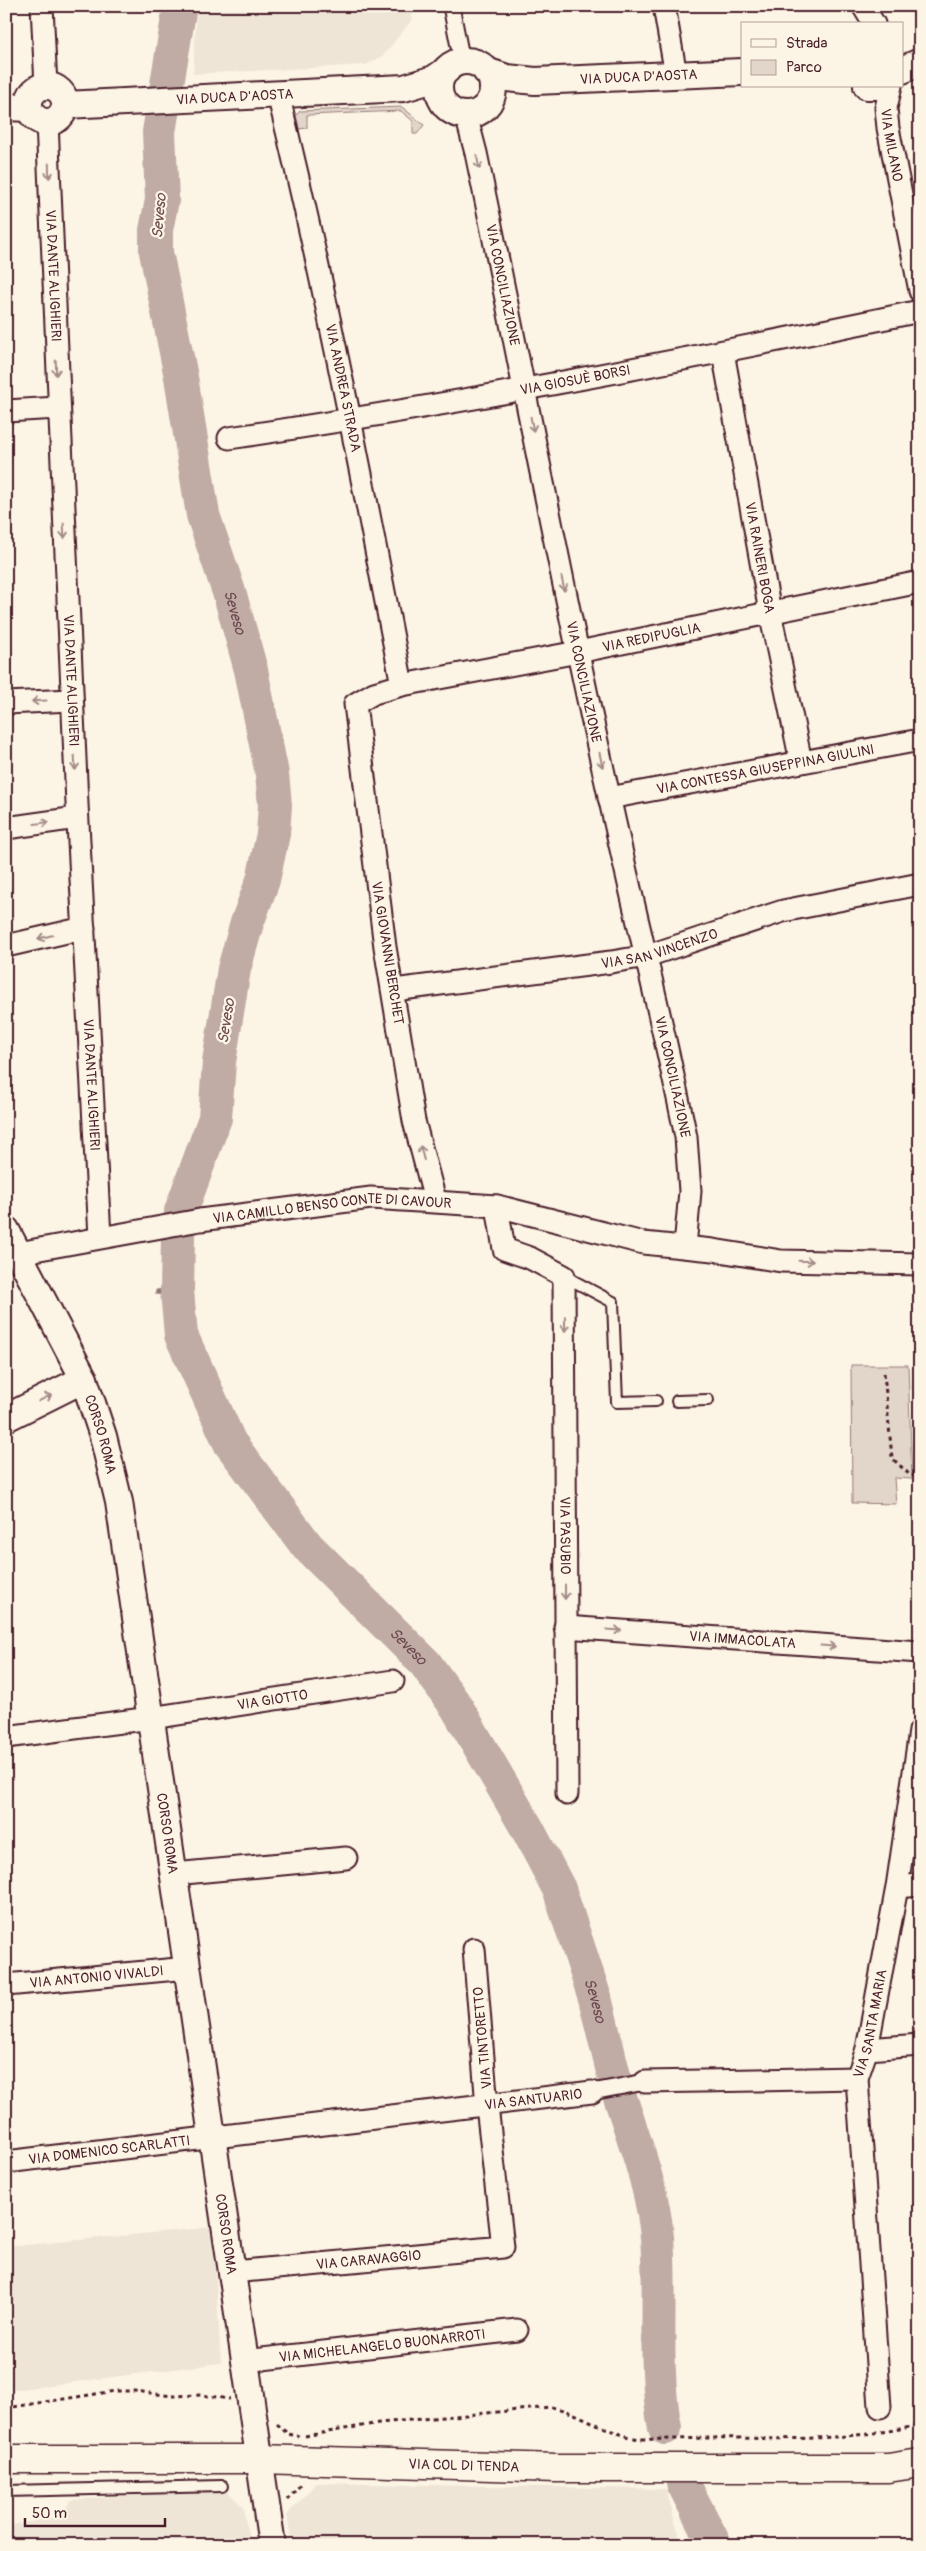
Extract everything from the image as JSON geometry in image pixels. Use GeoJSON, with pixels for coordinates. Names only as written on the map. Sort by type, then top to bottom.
{"type":"FeatureCollection","features":[{"type":"Feature","properties":{"kind":"main road","name":"VIA COL DI TENDA"},"geometry":{"type":"LineString","coordinates":[[6,2459],[259,2459],[556,2468],[888,2468],[920,2463]]}},
{"type":"Feature","properties":{"kind":"street"},"geometry":{"type":"LineString","coordinates":[[37,110],[30,96],[46,86],[42,6]]}},
{"type":"Feature","properties":{"kind":"street"},"geometry":{"type":"LineString","coordinates":[[451,6],[465,67],[493,86],[488,103],[474,114],[456,111],[442,100],[440,84],[465,67]]}},
{"type":"Feature","properties":{"kind":"street"},"geometry":{"type":"LineString","coordinates":[[664,6],[676,75]]}},
{"type":"Feature","properties":{"kind":"street"},"geometry":{"type":"LineString","coordinates":[[860,22],[863,6]]}},
{"type":"Feature","properties":{"kind":"street"},"geometry":{"type":"LineString","coordinates":[[863,6],[873,22]]}},
{"type":"Feature","properties":{"kind":"street"},"geometry":{"type":"LineString","coordinates":[[904,50],[920,52]]}},
{"type":"Feature","properties":{"kind":"street"},"geometry":{"type":"LineString","coordinates":[[904,69],[920,62]]}},
{"type":"Feature","properties":{"kind":"street","name":"VIA DUCA D'AOSTA"},"geometry":{"type":"LineString","coordinates":[[37,110],[151,100],[404,88],[465,67],[507,78],[534,81],[741,72]]}},
{"type":"Feature","properties":{"kind":"street","name":"VIA DUCA D'AOSTA"},"geometry":{"type":"LineString","coordinates":[[488,103],[534,81]]}},
{"type":"Feature","properties":{"kind":"street","name":"VIA DUCA D'AOSTA"},"geometry":{"type":"LineString","coordinates":[[404,88],[419,92],[456,111]]}},
{"type":"Feature","properties":{"kind":"street","name":"VIA MILANO"},"geometry":{"type":"LineString","coordinates":[[891,88],[886,108],[888,128],[920,291]]}},
{"type":"Feature","properties":{"kind":"street","name":"VIA ANDREA STRADA"},"geometry":{"type":"LineString","coordinates":[[278,94],[304,199],[351,420],[402,685]]}},
{"type":"Feature","properties":{"kind":"street","name":"VIA DANTE ALIGHIERI"},"geometry":{"type":"LineString","coordinates":[[37,110],[58,408],[77,818],[100,1237]]}},
{"type":"Feature","properties":{"kind":"street","name":"VIA CONCILIAZIONE"},"geometry":{"type":"LineString","coordinates":[[456,111],[476,153],[609,798],[647,956],[687,1143],[690,1191],[685,1247]]}},
{"type":"Feature","properties":{"kind":"street","name":"VIA GIOSUÈ BORSI"},"geometry":{"type":"LineString","coordinates":[[229,438],[351,420],[526,390],[920,311]]}},
{"type":"Feature","properties":{"kind":"street","name":"VIA RAINERI BOGA"},"geometry":{"type":"LineString","coordinates":[[723,352],[770,612],[800,762]]}},
{"type":"Feature","properties":{"kind":"street"},"geometry":{"type":"LineString","coordinates":[[6,411],[58,408]]}},
{"type":"Feature","properties":{"kind":"street","name":"VIA REDIPUGLIA"},"geometry":{"type":"LineString","coordinates":[[355,704],[374,693],[402,685],[578,652],[920,582]]}},
{"type":"Feature","properties":{"kind":"street"},"geometry":{"type":"LineString","coordinates":[[6,703],[72,700]]}},
{"type":"Feature","properties":{"kind":"street","name":"VIA GIOVANNI BERCHET"},"geometry":{"type":"LineString","coordinates":[[355,704],[385,947],[394,990],[414,1121],[435,1200]]}},
{"type":"Feature","properties":{"kind":"street","name":"VIA CONTESSA GIUSEPPINA GIULINI"},"geometry":{"type":"LineString","coordinates":[[609,798],[920,740]]}},
{"type":"Feature","properties":{"kind":"street"},"geometry":{"type":"LineString","coordinates":[[6,828],[77,818]]}},
{"type":"Feature","properties":{"kind":"street","name":"VIA SAN VINCENZO"},"geometry":{"type":"LineString","coordinates":[[394,990],[647,956],[783,911],[920,884]]}},
{"type":"Feature","properties":{"kind":"street"},"geometry":{"type":"LineString","coordinates":[[6,946],[84,928]]}},
{"type":"Feature","properties":{"kind":"street","name":"VIA CAMILLO BENSO CONTE DI CAVOUR"},"geometry":{"type":"LineString","coordinates":[[12,1242],[100,1237],[200,1220],[371,1198],[435,1200],[497,1206],[643,1243],[781,1261],[920,1264]]}},
{"type":"Feature","properties":{"kind":"street"},"geometry":{"type":"LineString","coordinates":[[497,1206],[504,1249],[539,1262],[564,1276]]}},
{"type":"Feature","properties":{"kind":"street","name":"CORSO ROMA"},"geometry":{"type":"LineString","coordinates":[[12,1242],[84,1379],[103,1436],[119,1502],[272,2545]]}},
{"type":"Feature","properties":{"kind":"street","name":"VIA PASUBIO"},"geometry":{"type":"LineString","coordinates":[[564,1276],[567,1794]]}},
{"type":"Feature","properties":{"kind":"street"},"geometry":{"type":"LineString","coordinates":[[6,1418],[84,1379]]}},
{"type":"Feature","properties":{"kind":"street","name":"VIA IMMACOLATA"},"geometry":{"type":"LineString","coordinates":[[565,1627],[920,1652]]}},
{"type":"Feature","properties":{"kind":"street","name":"VIA GIOTTO"},"geometry":{"type":"LineString","coordinates":[[6,1737],[152,1718],[393,1681]]}},
{"type":"Feature","properties":{"kind":"street","name":"VIA SANTA MARIA"},"geometry":{"type":"LineString","coordinates":[[880,2407],[857,2078],[867,2050],[897,1888],[920,1732]]}},
{"type":"Feature","properties":{"kind":"street"},"geometry":{"type":"LineString","coordinates":[[174,1874],[346,1858]]}},
{"type":"Feature","properties":{"kind":"street"},"geometry":{"type":"LineString","coordinates":[[897,1888],[920,1885]]}},
{"type":"Feature","properties":{"kind":"street","name":"VIA TINTORETTO"},"geometry":{"type":"LineString","coordinates":[[474,1949],[487,2106],[503,2247]]}},
{"type":"Feature","properties":{"kind":"street","name":"VIA ANTONIO VIVALDI"},"geometry":{"type":"LineString","coordinates":[[6,1985],[188,1968]]}},
{"type":"Feature","properties":{"kind":"street"},"geometry":{"type":"LineString","coordinates":[[867,2050],[920,2045]]}},
{"type":"Feature","properties":{"kind":"street","name":"VIA SANTUARIO"},"geometry":{"type":"LineString","coordinates":[[211,2137],[487,2106],[592,2092],[645,2082],[857,2078]]}},
{"type":"Feature","properties":{"kind":"street","name":"VIA DOMENICO SCARLATTI"},"geometry":{"type":"LineString","coordinates":[[6,2162],[211,2137]]}},
{"type":"Feature","properties":{"kind":"street","name":"VIA CARAVAGGIO"},"geometry":{"type":"LineString","coordinates":[[233,2272],[503,2247]]}},
{"type":"Feature","properties":{"kind":"street","name":"VIA MICHELANGELO BUONARROTI"},"geometry":{"type":"LineString","coordinates":[[246,2361],[517,2330]]}},
{"type":"Feature","properties":{"kind":"lane"},"geometry":{"type":"LineString","coordinates":[[564,1276],[613,1302],[617,1402],[656,1401]]}},
{"type":"Feature","properties":{"kind":"lane"},"geometry":{"type":"LineString","coordinates":[[677,1400],[708,1400]]}},
{"type":"Feature","properties":{"kind":"lane"},"geometry":{"type":"LineString","coordinates":[[6,2491],[222,2486]]}},
{"type":"Feature","properties":{"kind":"path"},"geometry":{"type":"LineString","coordinates":[[884,1373],[892,1458],[910,1475],[920,1476]]}},
{"type":"Feature","properties":{"kind":"path"},"geometry":{"type":"LineString","coordinates":[[6,2408],[114,2391],[134,2391],[173,2396],[202,2395],[232,2399],[250,2396]]}},
{"type":"Feature","properties":{"kind":"path"},"geometry":{"type":"LineString","coordinates":[[274,2418],[277,2424],[288,2434],[303,2436],[379,2423],[551,2407],[565,2410],[625,2437],[640,2439],[691,2440],[740,2438],[769,2440],[853,2436],[888,2433],[920,2425]]}},
{"type":"Feature","properties":{"kind":"shaded area"},"geometry":{"type":"Polygon","coordinates":[[[197,6],[414,6],[411,21],[383,56],[366,65],[193,74],[197,6]]]}},
{"type":"Feature","properties":{"kind":"shaded area"},"geometry":{"type":"Polygon","coordinates":[[[213,2227],[221,2363],[6,2391],[6,2247],[213,2227]]]}},
{"type":"Feature","properties":{"kind":"shaded area"},"geometry":{"type":"Polygon","coordinates":[[[316,2483],[666,2489],[681,2545],[292,2545],[287,2515],[316,2483]]]}},
{"type":"Feature","properties":{"kind":"shaded area"},"geometry":{"type":"Polygon","coordinates":[[[206,2490],[227,2491],[243,2507],[250,2545],[6,2545],[6,2526],[63,2516],[70,2500],[206,2490]]]}},
{"type":"Feature","properties":{"kind":"green space"},"geometry":{"type":"Polygon","coordinates":[[[402,107],[424,125],[417,134],[413,134],[413,121],[401,111],[307,115],[307,128],[299,129],[296,115],[300,111],[402,107]]]}},
{"type":"Feature","properties":{"kind":"green space"},"geometry":{"type":"Polygon","coordinates":[[[851,1365],[908,1365],[912,1479],[894,1478],[896,1504],[852,1503],[851,1365]]]}},
{"type":"Feature","properties":{"kind":"waterway","name":"Seveso"},"geometry":{"type":"LineString","coordinates":[[180,6],[159,132],[162,200],[156,230],[156,252],[181,377],[203,515],[230,595],[251,670],[272,774],[275,805],[273,834],[263,880],[247,923],[234,969],[219,1062],[215,1118],[181,1211]]}},
{"type":"Feature","properties":{"kind":"waterway","name":"Seveso"},"geometry":{"type":"LineString","coordinates":[[178,1237],[177,1291],[181,1335],[230,1443],[307,1546],[425,1663],[456,1706],[527,1828],[559,1889],[595,1998],[615,2080]]}},
{"type":"Feature","properties":{"kind":"waterway"},"geometry":{"type":"LineString","coordinates":[[158,1292],[177,1291]]}},
{"type":"Feature","properties":{"kind":"waterway","name":"Seveso"},"geometry":{"type":"LineString","coordinates":[[619,2094],[642,2165],[655,2219],[658,2261],[659,2381],[665,2428]]}},
{"type":"Feature","properties":{"kind":"waterway","name":"Seveso"},"geometry":{"type":"LineString","coordinates":[[683,2483],[715,2545]]}}]}
